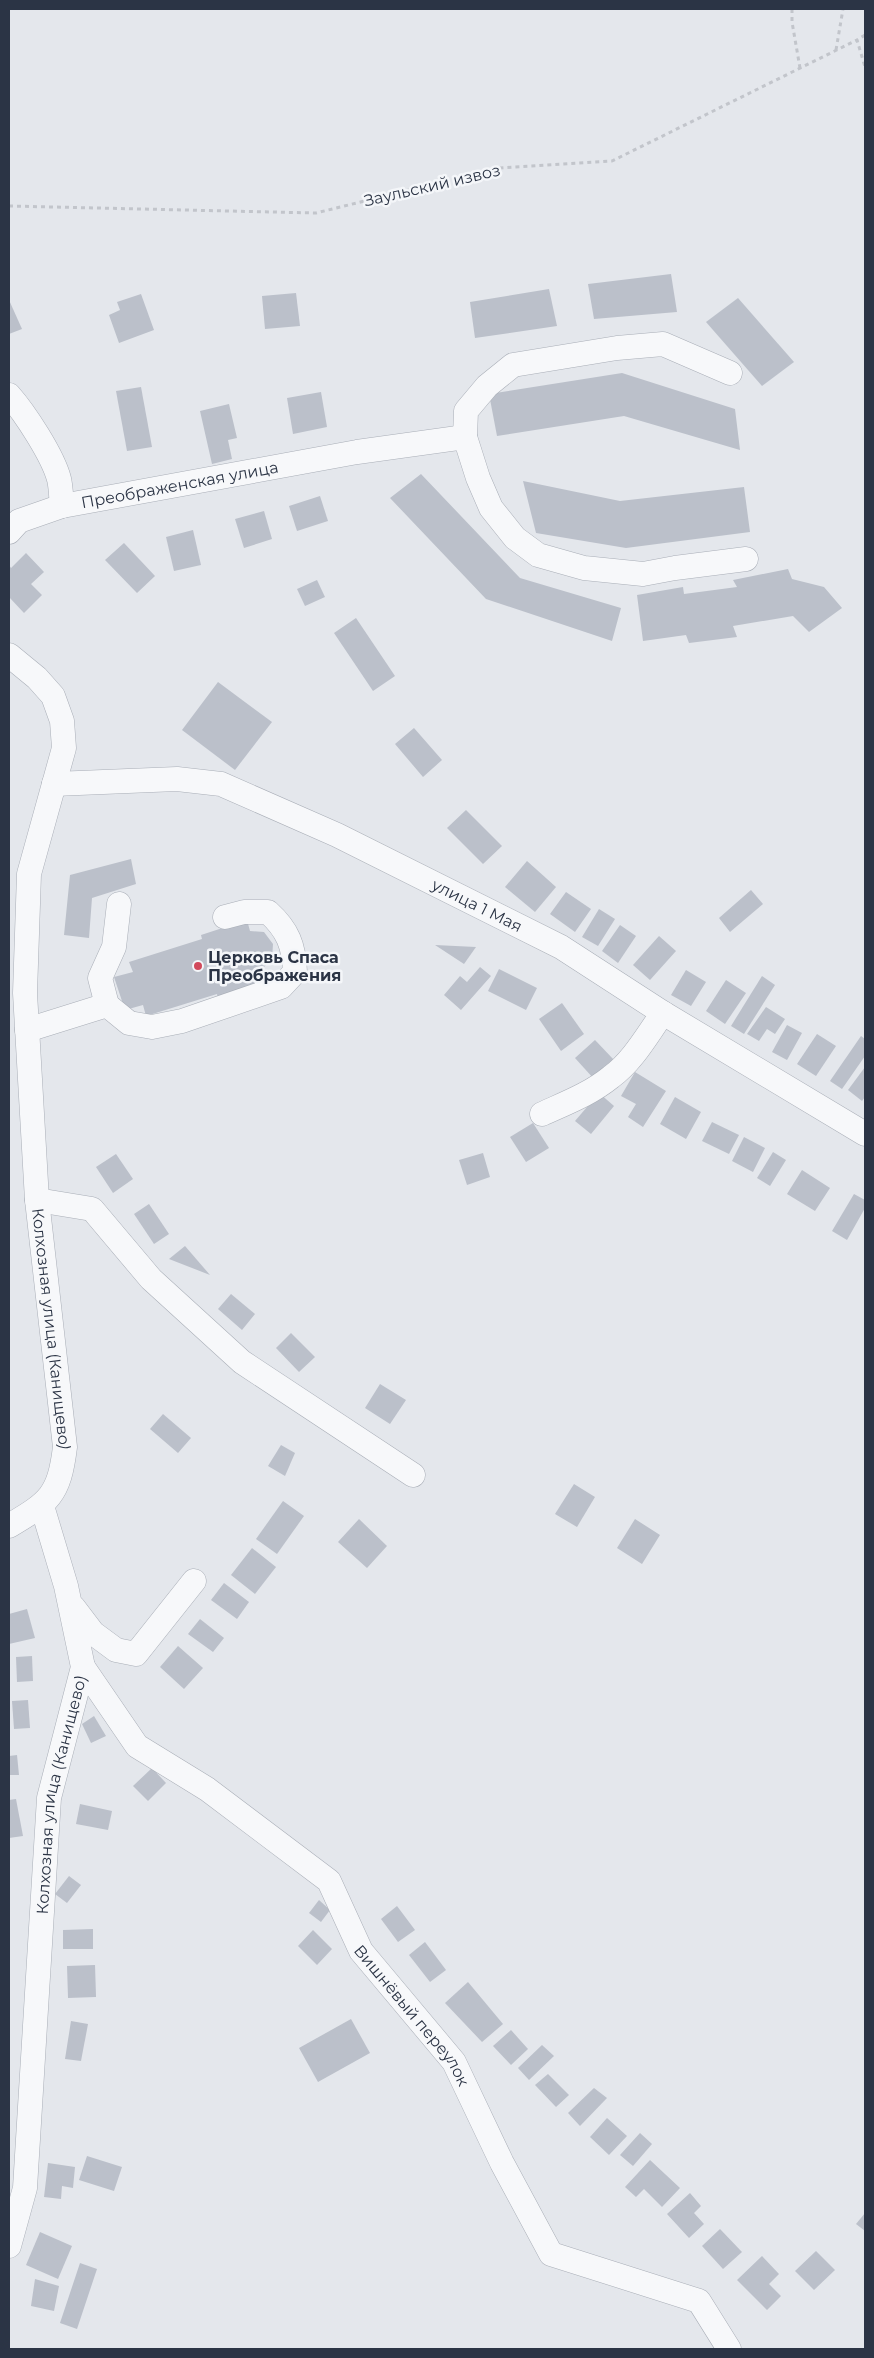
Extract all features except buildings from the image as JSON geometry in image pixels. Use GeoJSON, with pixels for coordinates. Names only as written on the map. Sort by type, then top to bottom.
{"type":"FeatureCollection","features":[{"type":"Feature","properties":{"kind":"street"},"geometry":{"type":"LineString","coordinates":[[730,373],[663,344],[617,348],[513,365],[487,386],[466,411],[465,437],[478,478],[491,508],[515,538],[538,555],[584,568],[643,574],[746,559]]}},
{"type":"Feature","properties":{"kind":"street"},"geometry":{"type":"LineString","coordinates":[[9,395],[18,405],[51,459],[58,478],[62,506]]}},
{"type":"Feature","properties":{"kind":"street","name":"Преображенская улица"},"geometry":{"type":"LineString","coordinates":[[9,532],[19,521],[62,506],[357,452],[465,437]]}},
{"type":"Feature","properties":{"kind":"street"},"geometry":{"type":"LineString","coordinates":[[9,655],[37,678],[54,696],[62,721],[64,748],[54,784]]}},
{"type":"Feature","properties":{"kind":"street","name":"улица 1 Мая"},"geometry":{"type":"LineString","coordinates":[[54,784],[177,779],[221,784],[337,835],[561,947],[663,1013],[865,1134]]}},
{"type":"Feature","properties":{"kind":"street","name":"Колхозная улица (Канищево)"},"geometry":{"type":"LineString","coordinates":[[9,2246],[25,2188],[49,1798],[83,1667],[70,1603],[42,1506],[60,1481],[65,1447],[38,1200],[25,993],[29,874],[54,784]]}},
{"type":"Feature","properties":{"kind":"street"},"geometry":{"type":"LineString","coordinates":[[119,904],[114,947],[100,978],[107,1005],[129,1023],[152,1027],[182,1021],[281,987],[294,972],[294,952],[280,922],[268,912],[244,912],[225,917]]}},
{"type":"Feature","properties":{"kind":"street"},"geometry":{"type":"LineString","coordinates":[[27,1030],[107,1005]]}},
{"type":"Feature","properties":{"kind":"street"},"geometry":{"type":"LineString","coordinates":[[542,1114],[585,1095],[612,1076],[632,1056],[663,1013]]}},
{"type":"Feature","properties":{"kind":"street"},"geometry":{"type":"LineString","coordinates":[[38,1200],[92,1209],[151,1279],[242,1362],[413,1475]]}},
{"type":"Feature","properties":{"kind":"street"},"geometry":{"type":"LineString","coordinates":[[9,1526],[42,1506]]}},
{"type":"Feature","properties":{"kind":"street"},"geometry":{"type":"LineString","coordinates":[[70,1603],[93,1633],[116,1650],[136,1654],[194,1581]]}},
{"type":"Feature","properties":{"kind":"street","name":"Вишнёвый переулок"},"geometry":{"type":"LineString","coordinates":[[83,1667],[137,1746],[206,1789],[329,1881],[361,1952],[454,2062],[502,2164],[552,2254],[699,2301],[729,2349]]}},
{"type":"Feature","properties":{"kind":"path"},"geometry":{"type":"LineString","coordinates":[[792,9],[792,22],[800,68]]}},
{"type":"Feature","properties":{"kind":"path"},"geometry":{"type":"LineString","coordinates":[[836,51],[843,9]]}},
{"type":"Feature","properties":{"kind":"path","name":"Заульский извоз"},"geometry":{"type":"LineString","coordinates":[[9,206],[316,213],[498,168],[612,161],[865,35]]}},
{"type":"Feature","properties":{"kind":"path"},"geometry":{"type":"LineString","coordinates":[[857,40],[865,67]]}},
{"type":"Feature","properties":{"kind":"place","name":"Церковь Спаса Преображения"},"geometry":{"type":"Point","coordinates":[198,966]}}]}
